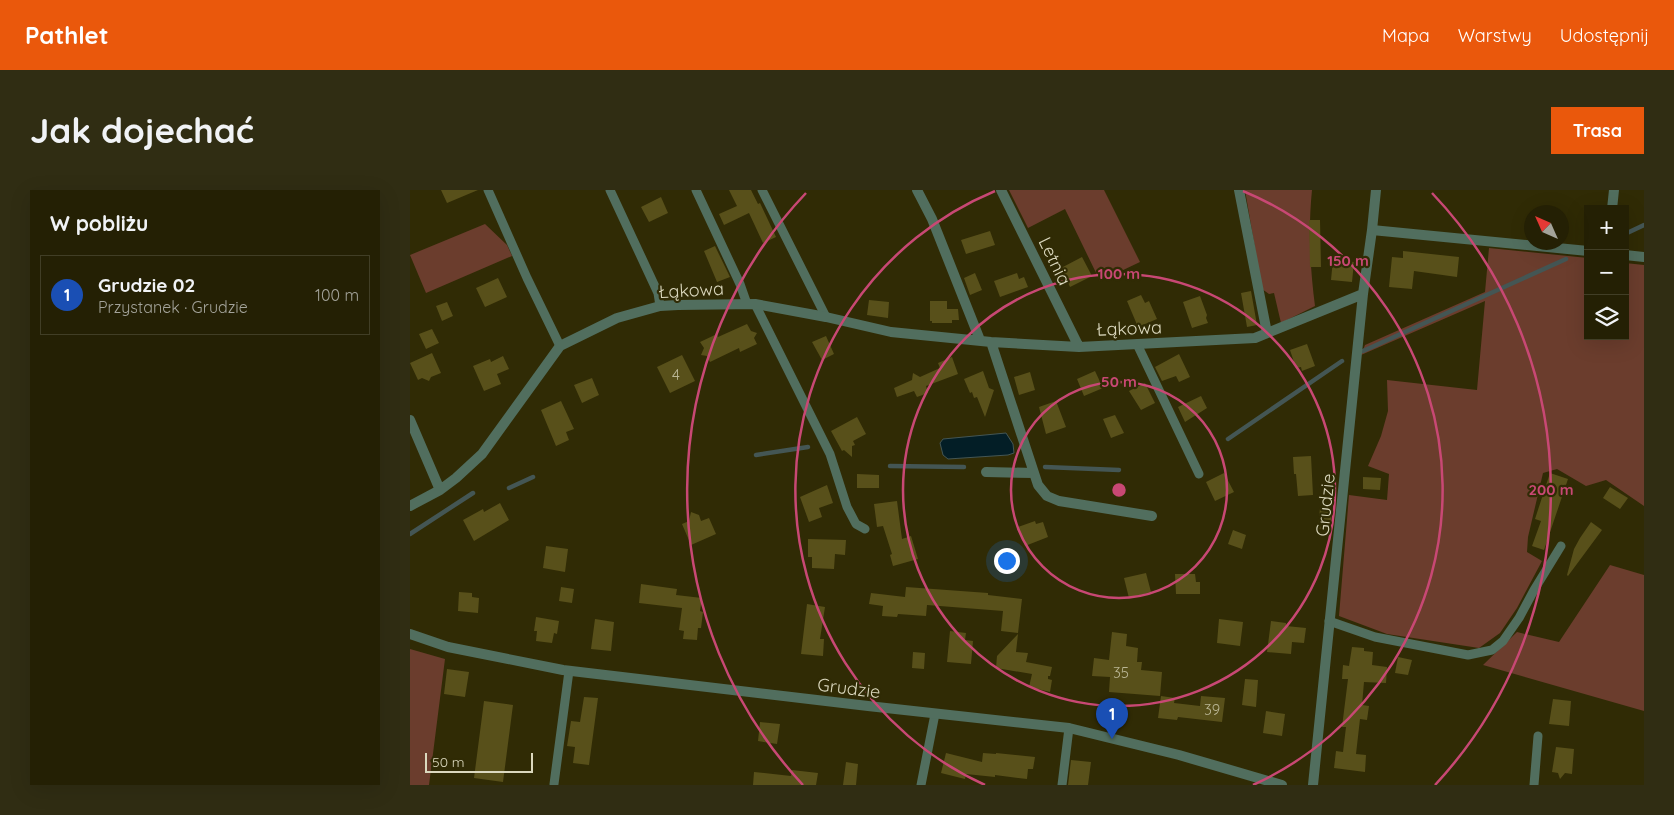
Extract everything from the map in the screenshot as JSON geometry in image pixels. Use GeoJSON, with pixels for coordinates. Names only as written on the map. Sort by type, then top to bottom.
{"type":"FeatureCollection","features":[{"type":"Feature","properties":{"kind":"street"},"geometry":{"type":"LineString","coordinates":[[917,190],[986,341],[1038,485],[1047,496],[1059,501],[1152,516]]}},
{"type":"Feature","properties":{"kind":"street","name":"Letnia"},"geometry":{"type":"LineString","coordinates":[[1001,190],[1079,347]]}},
{"type":"Feature","properties":{"kind":"street"},"geometry":{"type":"LineString","coordinates":[[1239,190],[1267,333]]}},
{"type":"Feature","properties":{"kind":"street","name":"Grudzie"},"geometry":{"type":"LineString","coordinates":[[1313,785],[1363,294],[1376,190]]}},
{"type":"Feature","properties":{"kind":"street"},"geometry":{"type":"LineString","coordinates":[[1612,205],[1614,190]]}},
{"type":"Feature","properties":{"kind":"street"},"geometry":{"type":"LineString","coordinates":[[1372,230],[1584,250]]}},
{"type":"Feature","properties":{"kind":"street"},"geometry":{"type":"LineString","coordinates":[[1629,255],[1644,257]]}},
{"type":"Feature","properties":{"kind":"street","name":"Łąkowa"},"geometry":{"type":"LineString","coordinates":[[410,506],[440,490],[482,454],[560,346],[617,318],[660,306],[751,304],[826,317],[891,332],[1079,347],[1255,338],[1363,294]]}},
{"type":"Feature","properties":{"kind":"street"},"geometry":{"type":"LineString","coordinates":[[410,420],[440,490]]}},
{"type":"Feature","properties":{"kind":"street"},"geometry":{"type":"LineString","coordinates":[[986,472],[1034,473]]}},
{"type":"Feature","properties":{"kind":"street","name":"Grudzie"},"geometry":{"type":"LineString","coordinates":[[410,634],[448,647],[569,671],[1069,728],[1179,755],[1281,785]]}},
{"type":"Feature","properties":{"kind":"lane"},"geometry":{"type":"LineString","coordinates":[[488,190],[560,346]]}},
{"type":"Feature","properties":{"kind":"lane"},"geometry":{"type":"LineString","coordinates":[[610,190],[658,293],[660,306]]}},
{"type":"Feature","properties":{"kind":"lane"},"geometry":{"type":"LineString","coordinates":[[696,190],[740,284],[830,454],[847,507],[856,524],[865,529]]}},
{"type":"Feature","properties":{"kind":"lane"},"geometry":{"type":"LineString","coordinates":[[762,190],[826,317]]}},
{"type":"Feature","properties":{"kind":"lane"},"geometry":{"type":"LineString","coordinates":[[1137,344],[1199,474]]}},
{"type":"Feature","properties":{"kind":"lane"},"geometry":{"type":"LineString","coordinates":[[1329,621],[1375,637],[1468,654],[1492,650],[1502,641],[1520,618],[1534,590],[1561,546]]}},
{"type":"Feature","properties":{"kind":"lane"},"geometry":{"type":"LineString","coordinates":[[554,784],[569,671]]}},
{"type":"Feature","properties":{"kind":"lane"},"geometry":{"type":"LineString","coordinates":[[921,785],[935,714]]}},
{"type":"Feature","properties":{"kind":"lane"},"geometry":{"type":"LineString","coordinates":[[1062,785],[1069,728]]}},
{"type":"Feature","properties":{"kind":"lane"},"geometry":{"type":"LineString","coordinates":[[1534,785],[1538,736]]}},
{"type":"Feature","properties":{"kind":"shaded area"},"geometry":{"type":"Polygon","coordinates":[[[1009,190],[1104,190],[1140,262],[1100,281],[1065,209],[1028,228],[1009,190]]]}},
{"type":"Feature","properties":{"kind":"shaded area"},"geometry":{"type":"Polygon","coordinates":[[[1245,190],[1312,190],[1310,248],[1315,306],[1281,323],[1274,293],[1269,294],[1262,289],[1245,190]]]}},
{"type":"Feature","properties":{"kind":"shaded area"},"geometry":{"type":"Polygon","coordinates":[[[485,224],[507,245],[512,256],[426,293],[410,255],[485,224]]]}},
{"type":"Feature","properties":{"kind":"shaded area"},"geometry":{"type":"Polygon","coordinates":[[[1489,248],[1584,258],[1584,340],[1629,340],[1629,263],[1644,265],[1644,506],[1606,480],[1586,486],[1557,469],[1543,473],[1528,537],[1527,552],[1542,561],[1517,608],[1500,633],[1479,648],[1387,634],[1339,616],[1349,495],[1387,500],[1389,474],[1368,466],[1381,436],[1388,411],[1387,380],[1477,390],[1485,301],[1361,355],[1365,345],[1485,292],[1489,248]]]}},
{"type":"Feature","properties":{"kind":"shaded area"},"geometry":{"type":"Polygon","coordinates":[[[1610,565],[1644,575],[1644,711],[1483,665],[1517,632],[1559,642],[1610,565]]]}},
{"type":"Feature","properties":{"kind":"shaded area"},"geometry":{"type":"Polygon","coordinates":[[[410,649],[445,659],[429,785],[410,785],[410,649]]]}},
{"type":"Feature","properties":{"kind":"water"},"geometry":{"type":"Polygon","coordinates":[[[1006,433],[1013,444],[1014,453],[1008,455],[948,459],[943,455],[940,443],[943,439],[1006,433]]]}},
{"type":"Feature","properties":{"kind":"building"},"geometry":{"type":"Polygon","coordinates":[[[441,190],[478,190],[447,203],[441,190]]]}},
{"type":"Feature","properties":{"kind":"building"},"geometry":{"type":"Polygon","coordinates":[[[729,190],[751,190],[758,204],[760,203],[776,237],[763,243],[749,213],[724,225],[719,214],[737,206],[729,190]]]}},
{"type":"Feature","properties":{"kind":"building"},"geometry":{"type":"Polygon","coordinates":[[[661,197],[668,213],[649,222],[641,207],[661,197]]]}},
{"type":"Feature","properties":{"kind":"building"},"geometry":{"type":"Polygon","coordinates":[[[1309,220],[1320,220],[1321,267],[1310,267],[1309,220]]]}},
{"type":"Feature","properties":{"kind":"building"},"geometry":{"type":"Polygon","coordinates":[[[990,231],[995,245],[966,254],[961,240],[990,231]]]}},
{"type":"Feature","properties":{"kind":"building"},"geometry":{"type":"Polygon","coordinates":[[[715,246],[730,277],[717,282],[704,251],[715,246]]]}},
{"type":"Feature","properties":{"kind":"building"},"geometry":{"type":"Polygon","coordinates":[[[1403,251],[1459,257],[1457,277],[1414,271],[1412,289],[1389,287],[1392,257],[1403,258],[1403,251]]]}},
{"type":"Feature","properties":{"kind":"building"},"geometry":{"type":"Polygon","coordinates":[[[1082,257],[1092,276],[1070,287],[1061,268],[1082,257]]]}},
{"type":"Feature","properties":{"kind":"building"},"geometry":{"type":"Polygon","coordinates":[[[1333,259],[1354,262],[1352,282],[1331,280],[1333,259]]]}},
{"type":"Feature","properties":{"kind":"building"},"geometry":{"type":"Polygon","coordinates":[[[975,273],[982,290],[970,295],[964,278],[975,273]]]}},
{"type":"Feature","properties":{"kind":"building"},"geometry":{"type":"Polygon","coordinates":[[[1017,273],[1019,279],[1024,277],[1028,287],[1000,297],[994,281],[1017,273]]]}},
{"type":"Feature","properties":{"kind":"building"},"geometry":{"type":"Polygon","coordinates":[[[498,278],[507,297],[485,307],[476,288],[498,278]]]}},
{"type":"Feature","properties":{"kind":"building"},"geometry":{"type":"Polygon","coordinates":[[[1251,291],[1257,325],[1247,327],[1241,293],[1251,291]]]}},
{"type":"Feature","properties":{"kind":"building"},"geometry":{"type":"Polygon","coordinates":[[[1141,295],[1145,303],[1149,301],[1157,319],[1138,327],[1127,301],[1141,295]]]}},
{"type":"Feature","properties":{"kind":"building"},"geometry":{"type":"Polygon","coordinates":[[[1200,296],[1208,323],[1192,328],[1183,302],[1200,296]]]}},
{"type":"Feature","properties":{"kind":"building"},"geometry":{"type":"Polygon","coordinates":[[[869,300],[889,302],[888,318],[867,315],[869,300]]]}},
{"type":"Feature","properties":{"kind":"building"},"geometry":{"type":"Polygon","coordinates":[[[930,301],[947,301],[947,309],[958,309],[959,320],[952,320],[952,323],[932,323],[930,321],[930,301]]]}},
{"type":"Feature","properties":{"kind":"building"},"geometry":{"type":"Polygon","coordinates":[[[447,302],[453,316],[442,321],[436,306],[447,302]]]}},
{"type":"Feature","properties":{"kind":"building"},"geometry":{"type":"Polygon","coordinates":[[[747,324],[751,331],[757,333],[754,338],[757,344],[740,352],[739,348],[710,362],[707,356],[701,355],[704,348],[700,342],[717,334],[718,337],[747,324]]]}},
{"type":"Feature","properties":{"kind":"building"},"geometry":{"type":"Polygon","coordinates":[[[432,329],[439,343],[426,349],[419,334],[432,329]]]}},
{"type":"Feature","properties":{"kind":"building"},"geometry":{"type":"Polygon","coordinates":[[[826,336],[834,354],[822,360],[812,342],[826,336]]]}},
{"type":"Feature","properties":{"kind":"building"},"geometry":{"type":"Polygon","coordinates":[[[1307,344],[1315,366],[1302,371],[1301,367],[1296,368],[1290,350],[1307,344]]]}},
{"type":"Feature","properties":{"kind":"building"},"geometry":{"type":"Polygon","coordinates":[[[432,353],[441,373],[431,377],[429,381],[422,378],[418,380],[410,363],[432,353]]]}},
{"type":"Feature","properties":{"kind":"building"},"geometry":{"type":"Polygon","coordinates":[[[1179,354],[1190,377],[1179,382],[1176,376],[1162,381],[1155,367],[1179,354]]]}},
{"type":"Feature","properties":{"kind":"building"},"geometry":{"type":"Polygon","coordinates":[[[682,355],[695,381],[670,393],[657,367],[682,355]]]}},
{"type":"Feature","properties":{"kind":"building"},"geometry":{"type":"Polygon","coordinates":[[[503,356],[509,369],[497,374],[501,384],[484,391],[473,366],[490,359],[491,362],[503,356]]]}},
{"type":"Feature","properties":{"kind":"building"},"geometry":{"type":"Polygon","coordinates":[[[952,357],[958,374],[926,386],[928,393],[917,397],[914,391],[897,397],[894,388],[912,380],[913,373],[920,377],[940,368],[938,363],[952,357]]]}},
{"type":"Feature","properties":{"kind":"building"},"geometry":{"type":"Polygon","coordinates":[[[983,371],[989,388],[994,390],[985,417],[977,397],[974,398],[972,392],[970,393],[964,379],[983,371]]]}},
{"type":"Feature","properties":{"kind":"building"},"geometry":{"type":"Polygon","coordinates":[[[1095,371],[1103,388],[1084,396],[1077,379],[1095,371]]]}},
{"type":"Feature","properties":{"kind":"building"},"geometry":{"type":"Polygon","coordinates":[[[1030,372],[1035,390],[1019,395],[1014,377],[1030,372]]]}},
{"type":"Feature","properties":{"kind":"building"},"geometry":{"type":"Polygon","coordinates":[[[592,378],[599,395],[582,403],[574,385],[592,378]]]}},
{"type":"Feature","properties":{"kind":"building"},"geometry":{"type":"Polygon","coordinates":[[[1145,383],[1155,403],[1141,410],[1129,391],[1145,383]]]}},
{"type":"Feature","properties":{"kind":"building"},"geometry":{"type":"Polygon","coordinates":[[[1201,396],[1207,408],[1185,422],[1178,407],[1201,396]]]}},
{"type":"Feature","properties":{"kind":"building"},"geometry":{"type":"Polygon","coordinates":[[[561,401],[574,429],[566,432],[569,440],[556,446],[541,410],[561,401]]]}},
{"type":"Feature","properties":{"kind":"building"},"geometry":{"type":"Polygon","coordinates":[[[1056,401],[1066,427],[1046,434],[1039,407],[1056,401]]]}},
{"type":"Feature","properties":{"kind":"building"},"geometry":{"type":"Polygon","coordinates":[[[1115,415],[1124,433],[1111,438],[1103,419],[1115,415]]]}},
{"type":"Feature","properties":{"kind":"building"},"geometry":{"type":"Polygon","coordinates":[[[857,417],[866,434],[853,441],[855,445],[852,446],[852,457],[844,450],[842,451],[831,431],[857,417]]]}},
{"type":"Feature","properties":{"kind":"building"},"geometry":{"type":"Polygon","coordinates":[[[1311,456],[1313,495],[1298,496],[1293,457],[1311,456]]]}},
{"type":"Feature","properties":{"kind":"building"},"geometry":{"type":"Polygon","coordinates":[[[1224,473],[1234,492],[1215,501],[1206,482],[1224,473]]]}},
{"type":"Feature","properties":{"kind":"building"},"geometry":{"type":"Polygon","coordinates":[[[1550,473],[1568,479],[1544,550],[1532,546],[1541,521],[1535,519],[1550,473]]]}},
{"type":"Feature","properties":{"kind":"building"},"geometry":{"type":"Polygon","coordinates":[[[857,474],[879,475],[879,488],[857,488],[857,474]]]}},
{"type":"Feature","properties":{"kind":"building"},"geometry":{"type":"Polygon","coordinates":[[[1363,477],[1381,478],[1380,490],[1363,489],[1363,477]]]}},
{"type":"Feature","properties":{"kind":"building"},"geometry":{"type":"Polygon","coordinates":[[[827,485],[833,503],[819,508],[822,517],[809,522],[800,497],[827,485]]]}},
{"type":"Feature","properties":{"kind":"building"},"geometry":{"type":"Polygon","coordinates":[[[1610,487],[1628,498],[1620,509],[1603,498],[1610,487]]]}},
{"type":"Feature","properties":{"kind":"building"},"geometry":{"type":"Polygon","coordinates":[[[897,501],[902,539],[911,536],[918,559],[893,566],[890,555],[892,554],[883,526],[877,527],[874,504],[897,501]]]}},
{"type":"Feature","properties":{"kind":"building"},"geometry":{"type":"Polygon","coordinates":[[[500,503],[509,520],[474,541],[463,520],[483,509],[484,512],[500,503]]]}},
{"type":"Feature","properties":{"kind":"building"},"geometry":{"type":"Polygon","coordinates":[[[1320,508],[1332,509],[1330,530],[1318,529],[1320,508]]]}},
{"type":"Feature","properties":{"kind":"building"},"geometry":{"type":"Polygon","coordinates":[[[691,512],[699,515],[701,521],[709,518],[716,534],[691,545],[682,524],[689,521],[691,512]]]}},
{"type":"Feature","properties":{"kind":"building"},"geometry":{"type":"Polygon","coordinates":[[[1035,521],[1036,524],[1043,522],[1048,537],[1025,546],[1018,527],[1035,521]]]}},
{"type":"Feature","properties":{"kind":"building"},"geometry":{"type":"Polygon","coordinates":[[[1591,522],[1602,530],[1568,576],[1574,549],[1591,522]]]}},
{"type":"Feature","properties":{"kind":"building"},"geometry":{"type":"Polygon","coordinates":[[[1233,530],[1246,535],[1242,549],[1228,544],[1233,530]]]}},
{"type":"Feature","properties":{"kind":"building"},"geometry":{"type":"Polygon","coordinates":[[[808,539],[846,540],[845,555],[835,554],[834,569],[812,568],[812,557],[808,557],[808,539]]]}},
{"type":"Feature","properties":{"kind":"building"},"geometry":{"type":"Polygon","coordinates":[[[546,546],[568,549],[565,572],[543,568],[546,546]]]}},
{"type":"Feature","properties":{"kind":"building"},"geometry":{"type":"Polygon","coordinates":[[[1146,573],[1151,592],[1129,598],[1124,578],[1146,573]]]}},
{"type":"Feature","properties":{"kind":"building"},"geometry":{"type":"Polygon","coordinates":[[[1175,574],[1195,574],[1196,582],[1200,582],[1200,594],[1176,594],[1175,574]]]}},
{"type":"Feature","properties":{"kind":"building"},"geometry":{"type":"Polygon","coordinates":[[[641,584],[677,589],[676,595],[702,598],[700,611],[703,612],[701,628],[698,628],[697,640],[683,639],[684,631],[679,630],[682,608],[639,603],[641,584]]]}},
{"type":"Feature","properties":{"kind":"building"},"geometry":{"type":"Polygon","coordinates":[[[561,587],[574,589],[572,603],[559,601],[561,587]]]}},
{"type":"Feature","properties":{"kind":"building"},"geometry":{"type":"Polygon","coordinates":[[[906,587],[988,593],[988,595],[1022,599],[1018,633],[1001,631],[1003,611],[927,605],[926,616],[898,614],[897,617],[882,616],[883,606],[869,604],[871,593],[905,597],[906,587]]]}},
{"type":"Feature","properties":{"kind":"building"},"geometry":{"type":"Polygon","coordinates":[[[459,592],[472,593],[472,597],[479,598],[478,613],[458,611],[459,592]]]}},
{"type":"Feature","properties":{"kind":"building"},"geometry":{"type":"Polygon","coordinates":[[[807,604],[825,607],[820,639],[824,639],[823,656],[801,654],[807,604]]]}},
{"type":"Feature","properties":{"kind":"building"},"geometry":{"type":"Polygon","coordinates":[[[536,617],[559,621],[557,634],[554,633],[552,643],[536,641],[537,631],[534,631],[536,617]]]}},
{"type":"Feature","properties":{"kind":"building"},"geometry":{"type":"Polygon","coordinates":[[[595,619],[614,622],[611,651],[591,649],[595,619]]]}},
{"type":"Feature","properties":{"kind":"building"},"geometry":{"type":"Polygon","coordinates":[[[1219,619],[1243,622],[1240,646],[1217,643],[1219,619]]]}},
{"type":"Feature","properties":{"kind":"building"},"geometry":{"type":"Polygon","coordinates":[[[1271,621],[1286,623],[1286,626],[1306,628],[1304,643],[1292,642],[1291,654],[1267,652],[1271,621]]]}},
{"type":"Feature","properties":{"kind":"building"},"geometry":{"type":"Polygon","coordinates":[[[950,631],[966,633],[965,640],[973,641],[971,664],[947,662],[950,631]]]}},
{"type":"Feature","properties":{"kind":"building"},"geometry":{"type":"Polygon","coordinates":[[[1112,632],[1127,634],[1126,646],[1138,648],[1137,662],[1142,662],[1141,670],[1162,672],[1160,696],[1109,692],[1110,677],[1092,676],[1094,658],[1109,660],[1112,632]]]}},
{"type":"Feature","properties":{"kind":"building"},"geometry":{"type":"Polygon","coordinates":[[[1018,634],[1016,652],[1028,653],[1026,662],[1052,667],[1050,676],[1048,676],[1048,679],[1052,680],[1050,692],[1029,687],[1032,674],[996,668],[997,656],[1018,634]]]}},
{"type":"Feature","properties":{"kind":"building"},"geometry":{"type":"Polygon","coordinates":[[[1352,647],[1364,648],[1364,651],[1373,652],[1372,665],[1387,667],[1386,683],[1364,682],[1362,705],[1369,706],[1367,720],[1360,719],[1356,754],[1366,755],[1365,772],[1334,768],[1336,751],[1343,752],[1346,727],[1342,727],[1348,679],[1342,679],[1343,665],[1349,666],[1352,647]]]}},
{"type":"Feature","properties":{"kind":"building"},"geometry":{"type":"Polygon","coordinates":[[[913,652],[925,653],[924,669],[912,668],[913,652]]]}},
{"type":"Feature","properties":{"kind":"building"},"geometry":{"type":"Polygon","coordinates":[[[1398,657],[1412,660],[1408,675],[1395,673],[1398,657]]]}},
{"type":"Feature","properties":{"kind":"building"},"geometry":{"type":"Polygon","coordinates":[[[447,669],[469,672],[465,697],[444,694],[447,669]]]}},
{"type":"Feature","properties":{"kind":"building"},"geometry":{"type":"Polygon","coordinates":[[[1245,679],[1258,680],[1256,707],[1242,705],[1245,679]]]}},
{"type":"Feature","properties":{"kind":"building"},"geometry":{"type":"Polygon","coordinates":[[[1161,696],[1175,698],[1174,703],[1200,706],[1201,696],[1225,698],[1222,722],[1178,717],[1177,720],[1158,718],[1161,696]]]}},
{"type":"Feature","properties":{"kind":"building"},"geometry":{"type":"Polygon","coordinates":[[[584,697],[598,698],[589,765],[573,763],[575,747],[567,746],[571,721],[580,722],[584,697]]]}},
{"type":"Feature","properties":{"kind":"building"},"geometry":{"type":"Polygon","coordinates":[[[1553,699],[1571,701],[1569,726],[1549,724],[1553,699]]]}},
{"type":"Feature","properties":{"kind":"building"},"geometry":{"type":"Polygon","coordinates":[[[484,701],[513,705],[503,782],[474,778],[484,701]]]}},
{"type":"Feature","properties":{"kind":"building"},"geometry":{"type":"Polygon","coordinates":[[[1266,711],[1285,714],[1282,736],[1263,733],[1266,711]]]}},
{"type":"Feature","properties":{"kind":"building"},"geometry":{"type":"Polygon","coordinates":[[[760,722],[780,724],[777,744],[758,741],[760,722]]]}},
{"type":"Feature","properties":{"kind":"building"},"geometry":{"type":"Polygon","coordinates":[[[1556,747],[1574,749],[1572,774],[1565,773],[1560,779],[1558,773],[1552,772],[1556,747]]]}},
{"type":"Feature","properties":{"kind":"building"},"geometry":{"type":"Polygon","coordinates":[[[946,753],[982,762],[983,753],[1035,757],[1033,769],[1028,769],[1027,779],[966,774],[965,779],[941,773],[946,753]]]}},
{"type":"Feature","properties":{"kind":"building"},"geometry":{"type":"Polygon","coordinates":[[[1071,760],[1091,762],[1088,785],[1068,785],[1071,760]]]}},
{"type":"Feature","properties":{"kind":"building"},"geometry":{"type":"Polygon","coordinates":[[[846,762],[858,764],[856,785],[843,785],[846,762]]]}},
{"type":"Feature","properties":{"kind":"building"},"geometry":{"type":"Polygon","coordinates":[[[792,770],[818,773],[816,785],[753,785],[754,772],[791,776],[792,770]]]}},
{"type":"Feature","properties":{"kind":"waterway"},"geometry":{"type":"LineString","coordinates":[[1629,232],[1644,225]]}},
{"type":"Feature","properties":{"kind":"waterway"},"geometry":{"type":"LineString","coordinates":[[1363,351],[1566,259]]}},
{"type":"Feature","properties":{"kind":"waterway"},"geometry":{"type":"LineString","coordinates":[[1228,439],[1342,361]]}},
{"type":"Feature","properties":{"kind":"waterway"},"geometry":{"type":"LineString","coordinates":[[756,455],[808,447]]}},
{"type":"Feature","properties":{"kind":"waterway"},"geometry":{"type":"LineString","coordinates":[[890,466],[964,467]]}},
{"type":"Feature","properties":{"kind":"waterway"},"geometry":{"type":"LineString","coordinates":[[1045,467],[1119,470]]}},
{"type":"Feature","properties":{"kind":"waterway"},"geometry":{"type":"LineString","coordinates":[[509,488],[533,477]]}},
{"type":"Feature","properties":{"kind":"waterway"},"geometry":{"type":"LineString","coordinates":[[410,534],[473,493]]}},
{"type":"Feature","properties":{"kind":"place","name":"Grudzie 02"},"geometry":{"type":"Point","coordinates":[1112,739]}}]}
